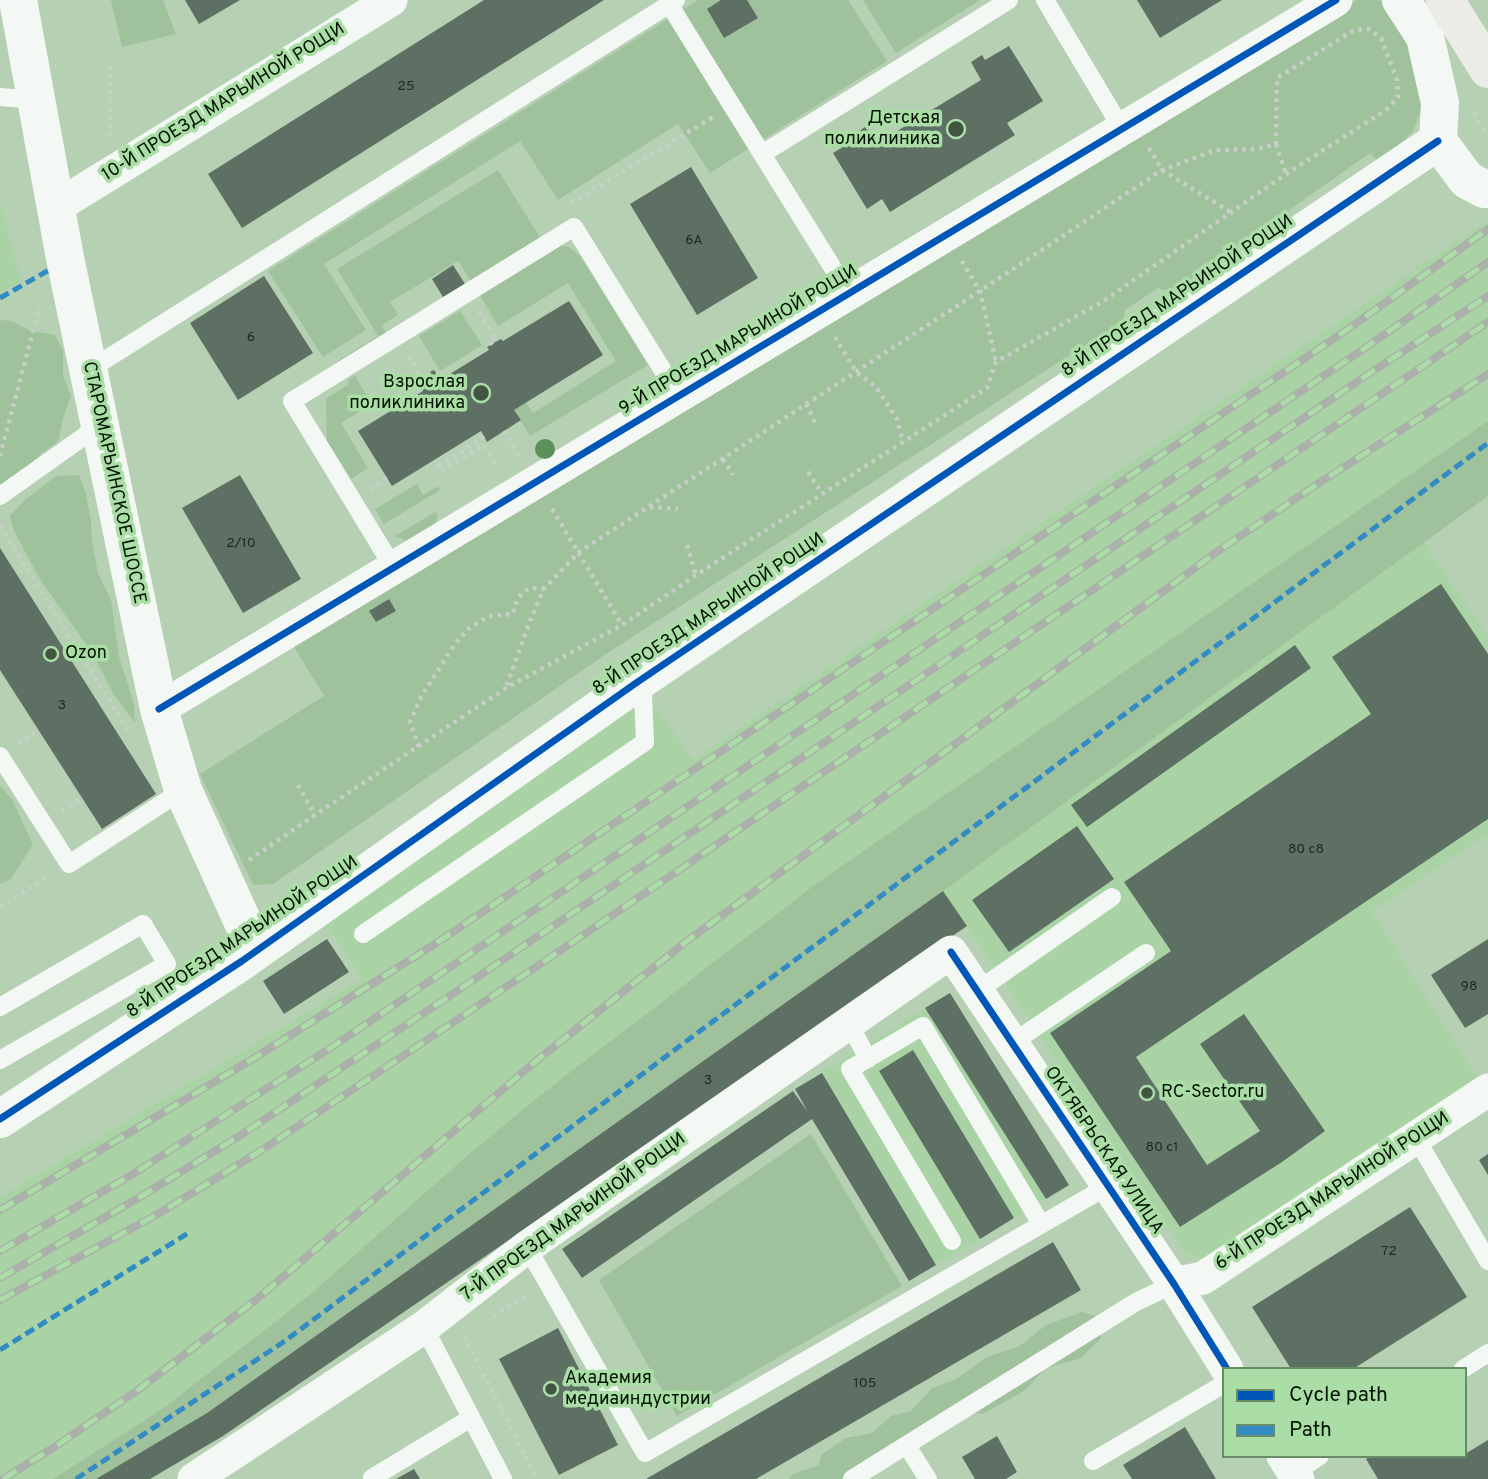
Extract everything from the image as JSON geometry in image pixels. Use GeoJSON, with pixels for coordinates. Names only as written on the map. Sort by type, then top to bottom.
{"type":"FeatureCollection","features":[{"type":"Feature","properties":{"kind":"main road"},"geometry":{"type":"LineString","coordinates":[[1445,0],[1488,69]]}},
{"type":"Feature","properties":{"kind":"street","name":"СТАРОМАРЬИНСКОЕ ШОССЕ"},"geometry":{"type":"LineString","coordinates":[[18,0],[18,99],[56,206],[159,709],[183,790],[256,951]]}},
{"type":"Feature","properties":{"kind":"street","name":"10-Й ПРОЕЗД МАРЬИНОЙ РОЩИ"},"geometry":{"type":"LineString","coordinates":[[56,206],[391,0]]}},
{"type":"Feature","properties":{"kind":"street","name":"9-Й ПРОЕЗД МАРЬИНОЙ РОЩИ"},"geometry":{"type":"LineString","coordinates":[[159,709],[1336,0]]}},
{"type":"Feature","properties":{"kind":"street"},"geometry":{"type":"LineString","coordinates":[[1401,0],[1425,37],[1440,103],[1438,141],[1467,180],[1488,189]]}},
{"type":"Feature","properties":{"kind":"street","name":"8-Й ПРОЕЗД МАРЬИНОЙ РОЩИ"},"geometry":{"type":"LineString","coordinates":[[0,1118],[256,951],[636,683],[1438,141]]}},
{"type":"Feature","properties":{"kind":"street","name":"ОКТЯБРЬСКАЯ УЛИЦА"},"geometry":{"type":"LineString","coordinates":[[951,952],[1174,1284],[1226,1367]]}},
{"type":"Feature","properties":{"kind":"street","name":"7-Й ПРОЕЗД МАРЬИНОЙ РОЩИ"},"geometry":{"type":"LineString","coordinates":[[194,1479],[424,1327],[527,1247],[951,952]]}},
{"type":"Feature","properties":{"kind":"street","name":"6-Й ПРОЕЗД МАРЬИНОЙ РОЩИ"},"geometry":{"type":"LineString","coordinates":[[1174,1284],[1203,1278],[1488,1090]]}},
{"type":"Feature","properties":{"kind":"lane"},"geometry":{"type":"LineString","coordinates":[[761,154],[1009,0]]}},
{"type":"Feature","properties":{"kind":"lane"},"geometry":{"type":"LineString","coordinates":[[1045,0],[1127,126]]}},
{"type":"Feature","properties":{"kind":"lane"},"geometry":{"type":"LineString","coordinates":[[89,370],[673,2],[732,106],[848,294]]}},
{"type":"Feature","properties":{"kind":"lane"},"geometry":{"type":"LineString","coordinates":[[393,567],[292,401],[575,227],[678,395]]}},
{"type":"Feature","properties":{"kind":"lane"},"geometry":{"type":"LineString","coordinates":[[0,496],[100,425]]}},
{"type":"Feature","properties":{"kind":"lane"},"geometry":{"type":"LineString","coordinates":[[363,934],[645,742],[643,694],[636,683]]}},
{"type":"Feature","properties":{"kind":"lane"},"geometry":{"type":"LineString","coordinates":[[0,757],[69,864],[183,790]]}},
{"type":"Feature","properties":{"kind":"lane"},"geometry":{"type":"LineString","coordinates":[[977,991],[1112,897]]}},
{"type":"Feature","properties":{"kind":"lane"},"geometry":{"type":"LineString","coordinates":[[0,1007],[143,924],[167,964],[0,1060]]}},
{"type":"Feature","properties":{"kind":"lane"},"geometry":{"type":"LineString","coordinates":[[1012,1044],[1146,953]]}},
{"type":"Feature","properties":{"kind":"lane"},"geometry":{"type":"LineString","coordinates":[[849,1023],[868,1059]]}},
{"type":"Feature","properties":{"kind":"lane"},"geometry":{"type":"LineString","coordinates":[[952,1241],[850,1069],[923,1026],[1041,1224]]}},
{"type":"Feature","properties":{"kind":"lane"},"geometry":{"type":"LineString","coordinates":[[1416,1138],[1488,1261]]}},
{"type":"Feature","properties":{"kind":"lane"},"geometry":{"type":"LineString","coordinates":[[527,1247],[645,1453],[1108,1186]]}},
{"type":"Feature","properties":{"kind":"lane"},"geometry":{"type":"LineString","coordinates":[[852,1479],[1136,1302],[1174,1284]]}},
{"type":"Feature","properties":{"kind":"lane"},"geometry":{"type":"LineString","coordinates":[[424,1327],[503,1479]]}},
{"type":"Feature","properties":{"kind":"lane"},"geometry":{"type":"LineString","coordinates":[[1466,1367],[1488,1353]]}},
{"type":"Feature","properties":{"kind":"lane"},"geometry":{"type":"LineString","coordinates":[[1093,1461],[1222,1385]]}},
{"type":"Feature","properties":{"kind":"lane"},"geometry":{"type":"LineString","coordinates":[[372,1478],[471,1418]]}},
{"type":"Feature","properties":{"kind":"lane"},"geometry":{"type":"LineString","coordinates":[[907,1446],[928,1479]]}},
{"type":"Feature","properties":{"kind":"path"},"geometry":{"type":"LineString","coordinates":[[996,362],[1105,300],[1286,174],[1387,110],[1398,97],[1397,80],[1381,38],[1368,29],[1354,30],[1277,78],[1276,144],[1286,174]]}},
{"type":"Feature","properties":{"kind":"path"},"geometry":{"type":"LineString","coordinates":[[575,227],[563,208],[732,106]]}},
{"type":"Feature","properties":{"kind":"path"},"geometry":{"type":"LineString","coordinates":[[1127,126],[1162,170],[1232,213]]}},
{"type":"Feature","properties":{"kind":"path"},"geometry":{"type":"LineString","coordinates":[[506,688],[544,589],[579,552],[1162,170],[1216,150],[1257,149],[1276,144]]}},
{"type":"Feature","properties":{"kind":"path"},"geometry":{"type":"LineString","coordinates":[[0,456],[49,270],[65,257]]}},
{"type":"Feature","properties":{"kind":"path"},"geometry":{"type":"LineString","coordinates":[[245,863],[506,688],[622,625],[987,388],[996,362],[980,291]]}},
{"type":"Feature","properties":{"kind":"path"},"geometry":{"type":"LineString","coordinates":[[468,293],[496,339],[489,340],[492,345]]}},
{"type":"Feature","properties":{"kind":"path"},"geometry":{"type":"LineString","coordinates":[[818,312],[856,372],[876,387],[897,419],[903,443]]}},
{"type":"Feature","properties":{"kind":"path"},"geometry":{"type":"LineString","coordinates":[[397,337],[427,382]]}},
{"type":"Feature","properties":{"kind":"path"},"geometry":{"type":"LineString","coordinates":[[806,404],[815,422]]}},
{"type":"Feature","properties":{"kind":"path"},"geometry":{"type":"LineString","coordinates":[[504,431],[622,625]]}},
{"type":"Feature","properties":{"kind":"path"},"geometry":{"type":"LineString","coordinates":[[484,436],[439,466],[442,471],[484,445],[498,466]]}},
{"type":"Feature","properties":{"kind":"path"},"geometry":{"type":"LineString","coordinates":[[723,459],[733,475]]}},
{"type":"Feature","properties":{"kind":"path"},"geometry":{"type":"LineString","coordinates":[[808,472],[822,494]]}},
{"type":"Feature","properties":{"kind":"path"},"geometry":{"type":"LineString","coordinates":[[373,487],[387,478]]}},
{"type":"Feature","properties":{"kind":"path"},"geometry":{"type":"LineString","coordinates":[[649,506],[678,509]]}},
{"type":"Feature","properties":{"kind":"path"},"geometry":{"type":"LineString","coordinates":[[0,526],[133,739]]}},
{"type":"Feature","properties":{"kind":"path"},"geometry":{"type":"LineString","coordinates":[[687,545],[696,575]]}},
{"type":"Feature","properties":{"kind":"path"},"geometry":{"type":"LineString","coordinates":[[419,747],[410,722],[421,697],[453,645],[468,629],[489,615],[513,614],[514,605],[530,588],[544,589]]}},
{"type":"Feature","properties":{"kind":"path"},"geometry":{"type":"LineString","coordinates":[[298,785],[315,815]]}},
{"type":"Feature","properties":{"kind":"path"},"geometry":{"type":"LineString","coordinates":[[0,907],[69,864]]}},
{"type":"Feature","properties":{"kind":"path"},"geometry":{"type":"LineString","coordinates":[[486,1321],[530,1294]]}},
{"type":"Feature","properties":{"kind":"path"},"geometry":{"type":"LineString","coordinates":[[464,1335],[537,1479]]}},
{"type":"Feature","properties":{"kind":"shaded area"},"geometry":{"type":"Polygon","coordinates":[[[111,0],[163,0],[176,34],[122,47],[111,0]]]}},
{"type":"Feature","properties":{"kind":"shaded area"},"geometry":{"type":"Polygon","coordinates":[[[698,0],[848,0],[887,61],[710,173],[678,124],[558,200],[520,141],[324,264],[366,330],[323,357],[268,271],[698,0]]]}},
{"type":"Feature","properties":{"kind":"shaded area"},"geometry":{"type":"Polygon","coordinates":[[[863,0],[980,0],[896,53],[863,0]]]}},
{"type":"Feature","properties":{"kind":"shaded area"},"geometry":{"type":"Polygon","coordinates":[[[1357,0],[1387,3],[1412,50],[1425,99],[1413,131],[1381,164],[1370,153],[1173,292],[1158,288],[1125,310],[1124,320],[606,654],[273,884],[253,885],[200,774],[324,696],[293,645],[1357,0]]]}},
{"type":"Feature","properties":{"kind":"shaded area"},"geometry":{"type":"Polygon","coordinates":[[[498,170],[541,239],[471,281],[458,261],[390,302],[398,315],[382,325],[387,334],[338,364],[336,362],[378,336],[337,269],[498,170]]]}},
{"type":"Feature","properties":{"kind":"shaded area"},"geometry":{"type":"Polygon","coordinates":[[[0,201],[21,282],[0,293],[0,201]]]}},
{"type":"Feature","properties":{"kind":"shaded area"},"geometry":{"type":"Polygon","coordinates":[[[1488,220],[1488,421],[817,883],[543,1093],[468,1155],[306,1298],[162,1409],[53,1479],[0,1479],[0,1197],[362,979],[326,924],[627,712],[657,708],[693,760],[1488,220]]]}},
{"type":"Feature","properties":{"kind":"shaded area"},"geometry":{"type":"Polygon","coordinates":[[[560,245],[569,247],[581,257],[648,365],[530,436],[514,410],[526,402],[533,413],[616,361],[568,283],[498,326],[478,292],[560,245]]]}},
{"type":"Feature","properties":{"kind":"shaded area"},"geometry":{"type":"Polygon","coordinates":[[[460,311],[482,345],[440,371],[419,336],[460,311]]]}},
{"type":"Feature","properties":{"kind":"shaded area"},"geometry":{"type":"Polygon","coordinates":[[[0,320],[11,321],[31,331],[55,335],[63,350],[63,376],[71,396],[58,442],[40,454],[29,472],[0,486],[0,320]]]}},
{"type":"Feature","properties":{"kind":"shaded area"},"geometry":{"type":"Polygon","coordinates":[[[355,376],[372,404],[341,423],[368,468],[351,479],[327,441],[326,399],[349,384],[348,380],[355,376]]]}},
{"type":"Feature","properties":{"kind":"shaded area"},"geometry":{"type":"Polygon","coordinates":[[[656,379],[657,390],[647,401],[634,398],[632,394],[656,379]]]}},
{"type":"Feature","properties":{"kind":"shaded area"},"geometry":{"type":"Polygon","coordinates":[[[1488,421],[1488,496],[943,891],[207,1413],[96,1479],[53,1479],[162,1409],[306,1298],[468,1155],[543,1093],[817,883],[1488,421]]]}},
{"type":"Feature","properties":{"kind":"shaded area"},"geometry":{"type":"Polygon","coordinates":[[[79,475],[86,494],[98,573],[111,600],[119,657],[134,704],[135,723],[114,695],[93,654],[41,581],[13,529],[10,515],[25,500],[56,476],[79,475]]]}},
{"type":"Feature","properties":{"kind":"shaded area"},"geometry":{"type":"Polygon","coordinates":[[[417,484],[423,495],[438,486],[440,490],[384,524],[375,509],[417,484]]]}},
{"type":"Feature","properties":{"kind":"shaded area"},"geometry":{"type":"Polygon","coordinates":[[[435,512],[438,516],[434,532],[409,542],[395,536],[435,512]]]}},
{"type":"Feature","properties":{"kind":"shaded area"},"geometry":{"type":"Polygon","coordinates":[[[1423,542],[1488,637],[1488,834],[1372,912],[1479,1080],[1210,1261],[1186,1253],[943,891],[1423,542]]]}},
{"type":"Feature","properties":{"kind":"shaded area"},"geometry":{"type":"Polygon","coordinates":[[[0,786],[12,799],[33,845],[10,880],[0,884],[0,786]]]}},
{"type":"Feature","properties":{"kind":"shaded area"},"geometry":{"type":"Polygon","coordinates":[[[950,993],[1069,1185],[909,1281],[795,1089],[950,993]]]}},
{"type":"Feature","properties":{"kind":"shaded area"},"geometry":{"type":"Polygon","coordinates":[[[811,1134],[902,1286],[677,1416],[599,1280],[811,1134]]]}},
{"type":"Feature","properties":{"kind":"shaded area"},"geometry":{"type":"Polygon","coordinates":[[[1082,1312],[1098,1317],[1101,1338],[1081,1358],[1046,1368],[1024,1391],[983,1414],[965,1411],[853,1479],[789,1479],[793,1474],[819,1465],[821,1455],[846,1438],[872,1433],[891,1416],[911,1411],[931,1389],[956,1379],[987,1357],[1020,1346],[1046,1325],[1082,1312]]]}},
{"type":"Feature","properties":{"kind":"building"},"geometry":{"type":"Polygon","coordinates":[[[185,0],[240,0],[199,24],[185,0]]]}},
{"type":"Feature","properties":{"kind":"building"},"geometry":{"type":"Polygon","coordinates":[[[484,0],[604,0],[242,228],[208,174],[484,0]]]}},
{"type":"Feature","properties":{"kind":"building"},"geometry":{"type":"Polygon","coordinates":[[[721,0],[747,0],[758,18],[724,38],[707,9],[721,0]]]}},
{"type":"Feature","properties":{"kind":"building"},"geometry":{"type":"Polygon","coordinates":[[[1137,0],[1222,0],[1160,38],[1137,0]]]}},
{"type":"Feature","properties":{"kind":"building","name":"Детская поликлиника"},"geometry":{"type":"Polygon","coordinates":[[[1009,46],[1043,101],[1007,123],[1015,135],[890,212],[882,199],[867,209],[833,153],[856,139],[854,135],[865,127],[877,143],[889,136],[981,80],[971,62],[982,55],[985,60],[1009,46]]]}},
{"type":"Feature","properties":{"kind":"building"},"geometry":{"type":"Polygon","coordinates":[[[691,167],[758,278],[697,315],[630,204],[691,167]]]}},
{"type":"Feature","properties":{"kind":"building"},"geometry":{"type":"Polygon","coordinates":[[[453,265],[465,284],[443,297],[432,279],[453,265]]]}},
{"type":"Feature","properties":{"kind":"building"},"geometry":{"type":"Polygon","coordinates":[[[264,276],[313,353],[238,400],[190,323],[264,276]]]}},
{"type":"Feature","properties":{"kind":"building","name":"Взрослая поликлиника"},"geometry":{"type":"Polygon","coordinates":[[[569,301],[603,355],[514,410],[521,420],[487,442],[481,431],[392,486],[358,431],[423,391],[422,388],[435,380],[430,372],[434,370],[440,380],[489,350],[487,347],[501,339],[503,341],[569,301]]]}},
{"type":"Feature","properties":{"kind":"building"},"geometry":{"type":"Polygon","coordinates":[[[240,475],[301,579],[243,613],[182,508],[240,475]]]}},
{"type":"Feature","properties":{"kind":"building"},"geometry":{"type":"Polygon","coordinates":[[[0,548],[156,794],[102,829],[0,670],[0,548]]]}},
{"type":"Feature","properties":{"kind":"building"},"geometry":{"type":"Polygon","coordinates":[[[1441,584],[1488,654],[1488,819],[1136,1057],[1207,1165],[1260,1131],[1200,1044],[1244,1014],[1325,1131],[1282,1162],[1180,1227],[1050,1033],[1171,951],[1124,882],[1371,714],[1332,657],[1441,584]]]}},
{"type":"Feature","properties":{"kind":"building"},"geometry":{"type":"Polygon","coordinates":[[[389,599],[396,611],[376,622],[369,611],[389,599]]]}},
{"type":"Feature","properties":{"kind":"building"},"geometry":{"type":"Polygon","coordinates":[[[1295,645],[1311,668],[1087,827],[1071,805],[1295,645]]]}},
{"type":"Feature","properties":{"kind":"building"},"geometry":{"type":"Polygon","coordinates":[[[1077,826],[1114,879],[1009,952],[972,900],[1077,826]]]}},
{"type":"Feature","properties":{"kind":"building"},"geometry":{"type":"Polygon","coordinates":[[[943,891],[967,926],[223,1436],[150,1479],[96,1479],[207,1413],[943,891]]]}},
{"type":"Feature","properties":{"kind":"building"},"geometry":{"type":"Polygon","coordinates":[[[327,939],[349,972],[284,1014],[263,981],[327,939]]]}},
{"type":"Feature","properties":{"kind":"building"},"geometry":{"type":"Polygon","coordinates":[[[1488,939],[1488,1014],[1465,1028],[1431,975],[1488,939]]]}},
{"type":"Feature","properties":{"kind":"building"},"geometry":{"type":"Polygon","coordinates":[[[950,993],[1069,1185],[1046,1199],[925,1008],[950,993]]]}},
{"type":"Feature","properties":{"kind":"building"},"geometry":{"type":"Polygon","coordinates":[[[913,1050],[1014,1218],[980,1239],[879,1071],[913,1050]]]}},
{"type":"Feature","properties":{"kind":"building"},"geometry":{"type":"Polygon","coordinates":[[[822,1073],[936,1265],[909,1281],[812,1119],[582,1278],[562,1249],[793,1091],[808,1112],[795,1089],[822,1073]]]}},
{"type":"Feature","properties":{"kind":"building"},"geometry":{"type":"Polygon","coordinates":[[[1488,1154],[1488,1175],[1479,1160],[1488,1154]]]}},
{"type":"Feature","properties":{"kind":"building"},"geometry":{"type":"Polygon","coordinates":[[[1410,1207],[1467,1297],[1356,1367],[1290,1367],[1252,1307],[1410,1207]]]}},
{"type":"Feature","properties":{"kind":"building"},"geometry":{"type":"Polygon","coordinates":[[[1053,1242],[1081,1290],[756,1479],[646,1479],[1053,1242]]]}},
{"type":"Feature","properties":{"kind":"building","name":"Академия медиаиндустрии"},"geometry":{"type":"Polygon","coordinates":[[[558,1328],[618,1445],[559,1475],[499,1359],[558,1328]]]}},
{"type":"Feature","properties":{"kind":"building"},"geometry":{"type":"Polygon","coordinates":[[[1185,1427],[1216,1479],[1132,1479],[1123,1465],[1185,1427]]]}},
{"type":"Feature","properties":{"kind":"building"},"geometry":{"type":"Polygon","coordinates":[[[997,1436],[1017,1472],[1006,1479],[975,1479],[962,1457],[997,1436]]]}},
{"type":"Feature","properties":{"kind":"building"},"geometry":{"type":"Polygon","coordinates":[[[1488,1440],[1488,1479],[1378,1479],[1366,1459],[1467,1458],[1467,1453],[1488,1440]]]}},
{"type":"Feature","properties":{"kind":"building"},"geometry":{"type":"Polygon","coordinates":[[[414,1469],[420,1479],[396,1479],[414,1469]]]}},
{"type":"Feature","properties":{"kind":"railway"},"geometry":{"type":"LineString","coordinates":[[0,1210],[251,1060],[435,944],[1351,327],[1488,229]]}},
{"type":"Feature","properties":{"kind":"railway"},"geometry":{"type":"LineString","coordinates":[[0,1251],[133,1174],[335,1045],[1488,262]]}},
{"type":"Feature","properties":{"kind":"railway"},"geometry":{"type":"LineString","coordinates":[[0,1278],[244,1133],[1488,296]]}},
{"type":"Feature","properties":{"kind":"railway"},"geometry":{"type":"LineString","coordinates":[[0,1300],[158,1214],[262,1150],[1488,322]]}},
{"type":"Feature","properties":{"kind":"railway"},"geometry":{"type":"LineString","coordinates":[[3,1479],[138,1390],[257,1299],[536,1061],[687,941],[1218,551],[1488,374]]}},
{"type":"Feature","properties":{"kind":"marked path"},"geometry":{"type":"LineString","coordinates":[[0,298],[49,270]]}},
{"type":"Feature","properties":{"kind":"marked path"},"geometry":{"type":"LineString","coordinates":[[76,1479],[282,1343],[1488,443]]}},
{"type":"Feature","properties":{"kind":"marked path"},"geometry":{"type":"LineString","coordinates":[[0,1350],[190,1232]]}},
{"type":"Feature","properties":{"kind":"cycle path"},"geometry":{"type":"LineString","coordinates":[[159,709],[1336,0]]}},
{"type":"Feature","properties":{"kind":"cycle path"},"geometry":{"type":"LineString","coordinates":[[0,1119],[242,961],[636,683],[1438,141]]}},
{"type":"Feature","properties":{"kind":"cycle path"},"geometry":{"type":"LineString","coordinates":[[951,952],[1174,1284],[1226,1367]]}},
{"type":"Feature","properties":{"kind":"place","name":"Детская поликлиника"},"geometry":{"type":"Point","coordinates":[956,129]}},
{"type":"Feature","properties":{"kind":"place","name":"Взрослая поликлиника"},"geometry":{"type":"Point","coordinates":[481,393]}},
{"type":"Feature","properties":{"kind":"place","name":"Ozon"},"geometry":{"type":"Point","coordinates":[51,654]}},
{"type":"Feature","properties":{"kind":"place","name":"RC-Sector.ru"},"geometry":{"type":"Point","coordinates":[1147,1093]}},
{"type":"Feature","properties":{"kind":"place","name":"Академия медиаиндустрии"},"geometry":{"type":"Point","coordinates":[551,1389]}}]}
